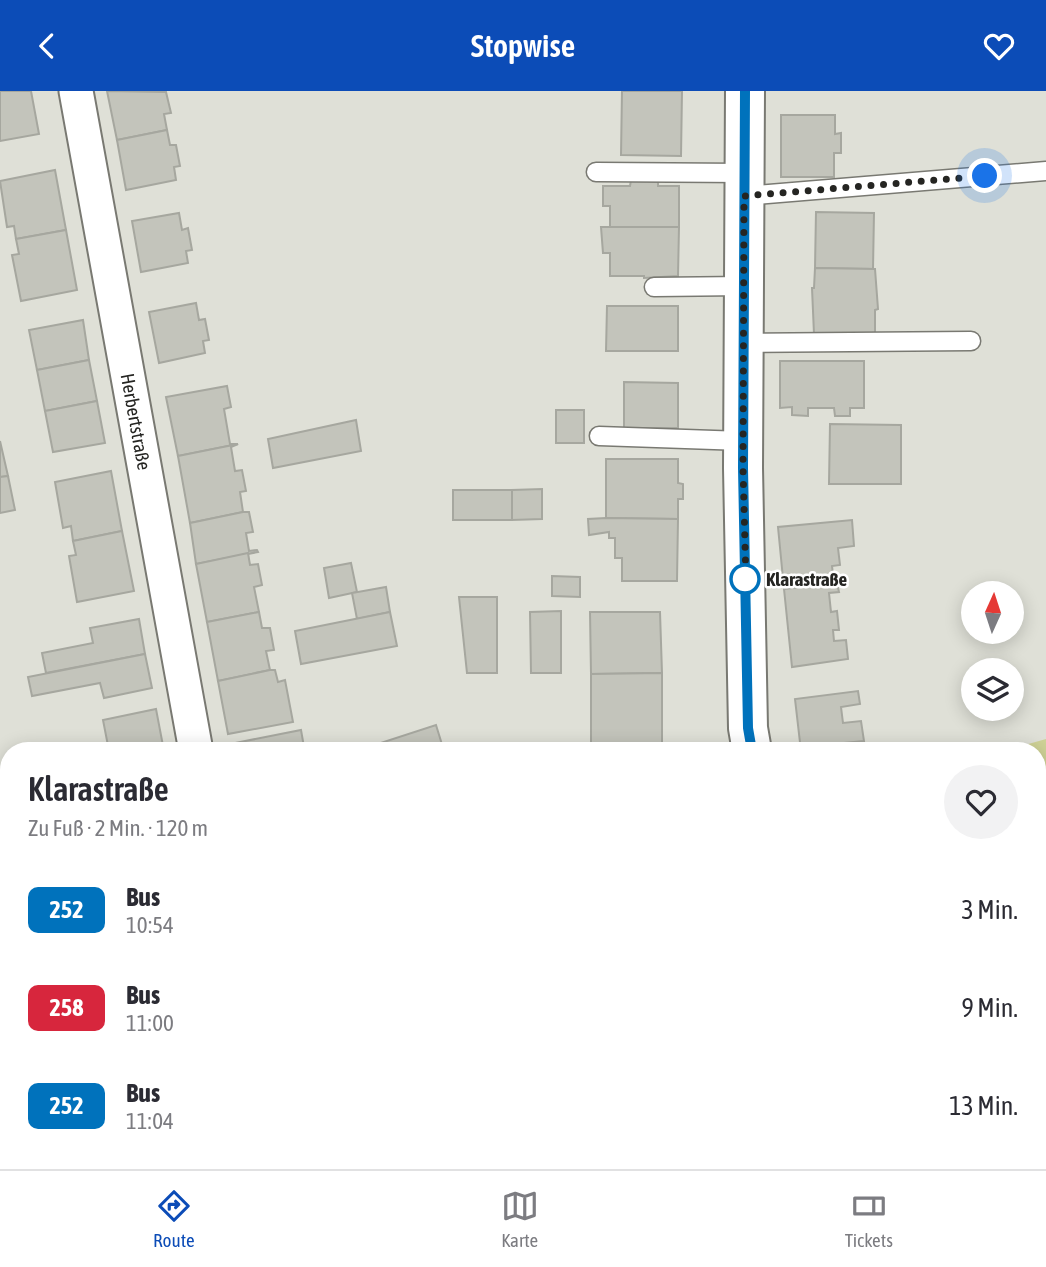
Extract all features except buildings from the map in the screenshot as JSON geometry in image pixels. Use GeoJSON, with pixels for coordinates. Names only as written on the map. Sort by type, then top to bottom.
{"type":"FeatureCollection","features":[{"type":"Feature","properties":{"kind":"street","name":"Herbertstraße"},"geometry":{"type":"LineString","coordinates":[[76,91],[194,742]]}},
{"type":"Feature","properties":{"kind":"street"},"geometry":{"type":"LineString","coordinates":[[745,91],[743,441],[750,742]]}},
{"type":"Feature","properties":{"kind":"lane"},"geometry":{"type":"LineString","coordinates":[[596,172],[744,184],[1046,171]]}},
{"type":"Feature","properties":{"kind":"lane"},"geometry":{"type":"LineString","coordinates":[[654,287],[744,286]]}},
{"type":"Feature","properties":{"kind":"lane"},"geometry":{"type":"LineString","coordinates":[[744,343],[971,341]]}},
{"type":"Feature","properties":{"kind":"lane"},"geometry":{"type":"LineString","coordinates":[[599,436],[743,441]]}},
{"type":"Feature","properties":{"kind":"bus line","name":"252"},"geometry":{"type":"LineString","coordinates":[[745,91],[743,468],[750,742]]}},
{"type":"Feature","properties":{"kind":"place","name":"Klarastraße"},"geometry":{"type":"Point","coordinates":[745,579]}},
{"type":"Feature","properties":{"kind":"route"},"geometry":{"type":"LineString","coordinates":[[745,579],[746,582],[743,468],[744,196],[985,176]]}}]}
